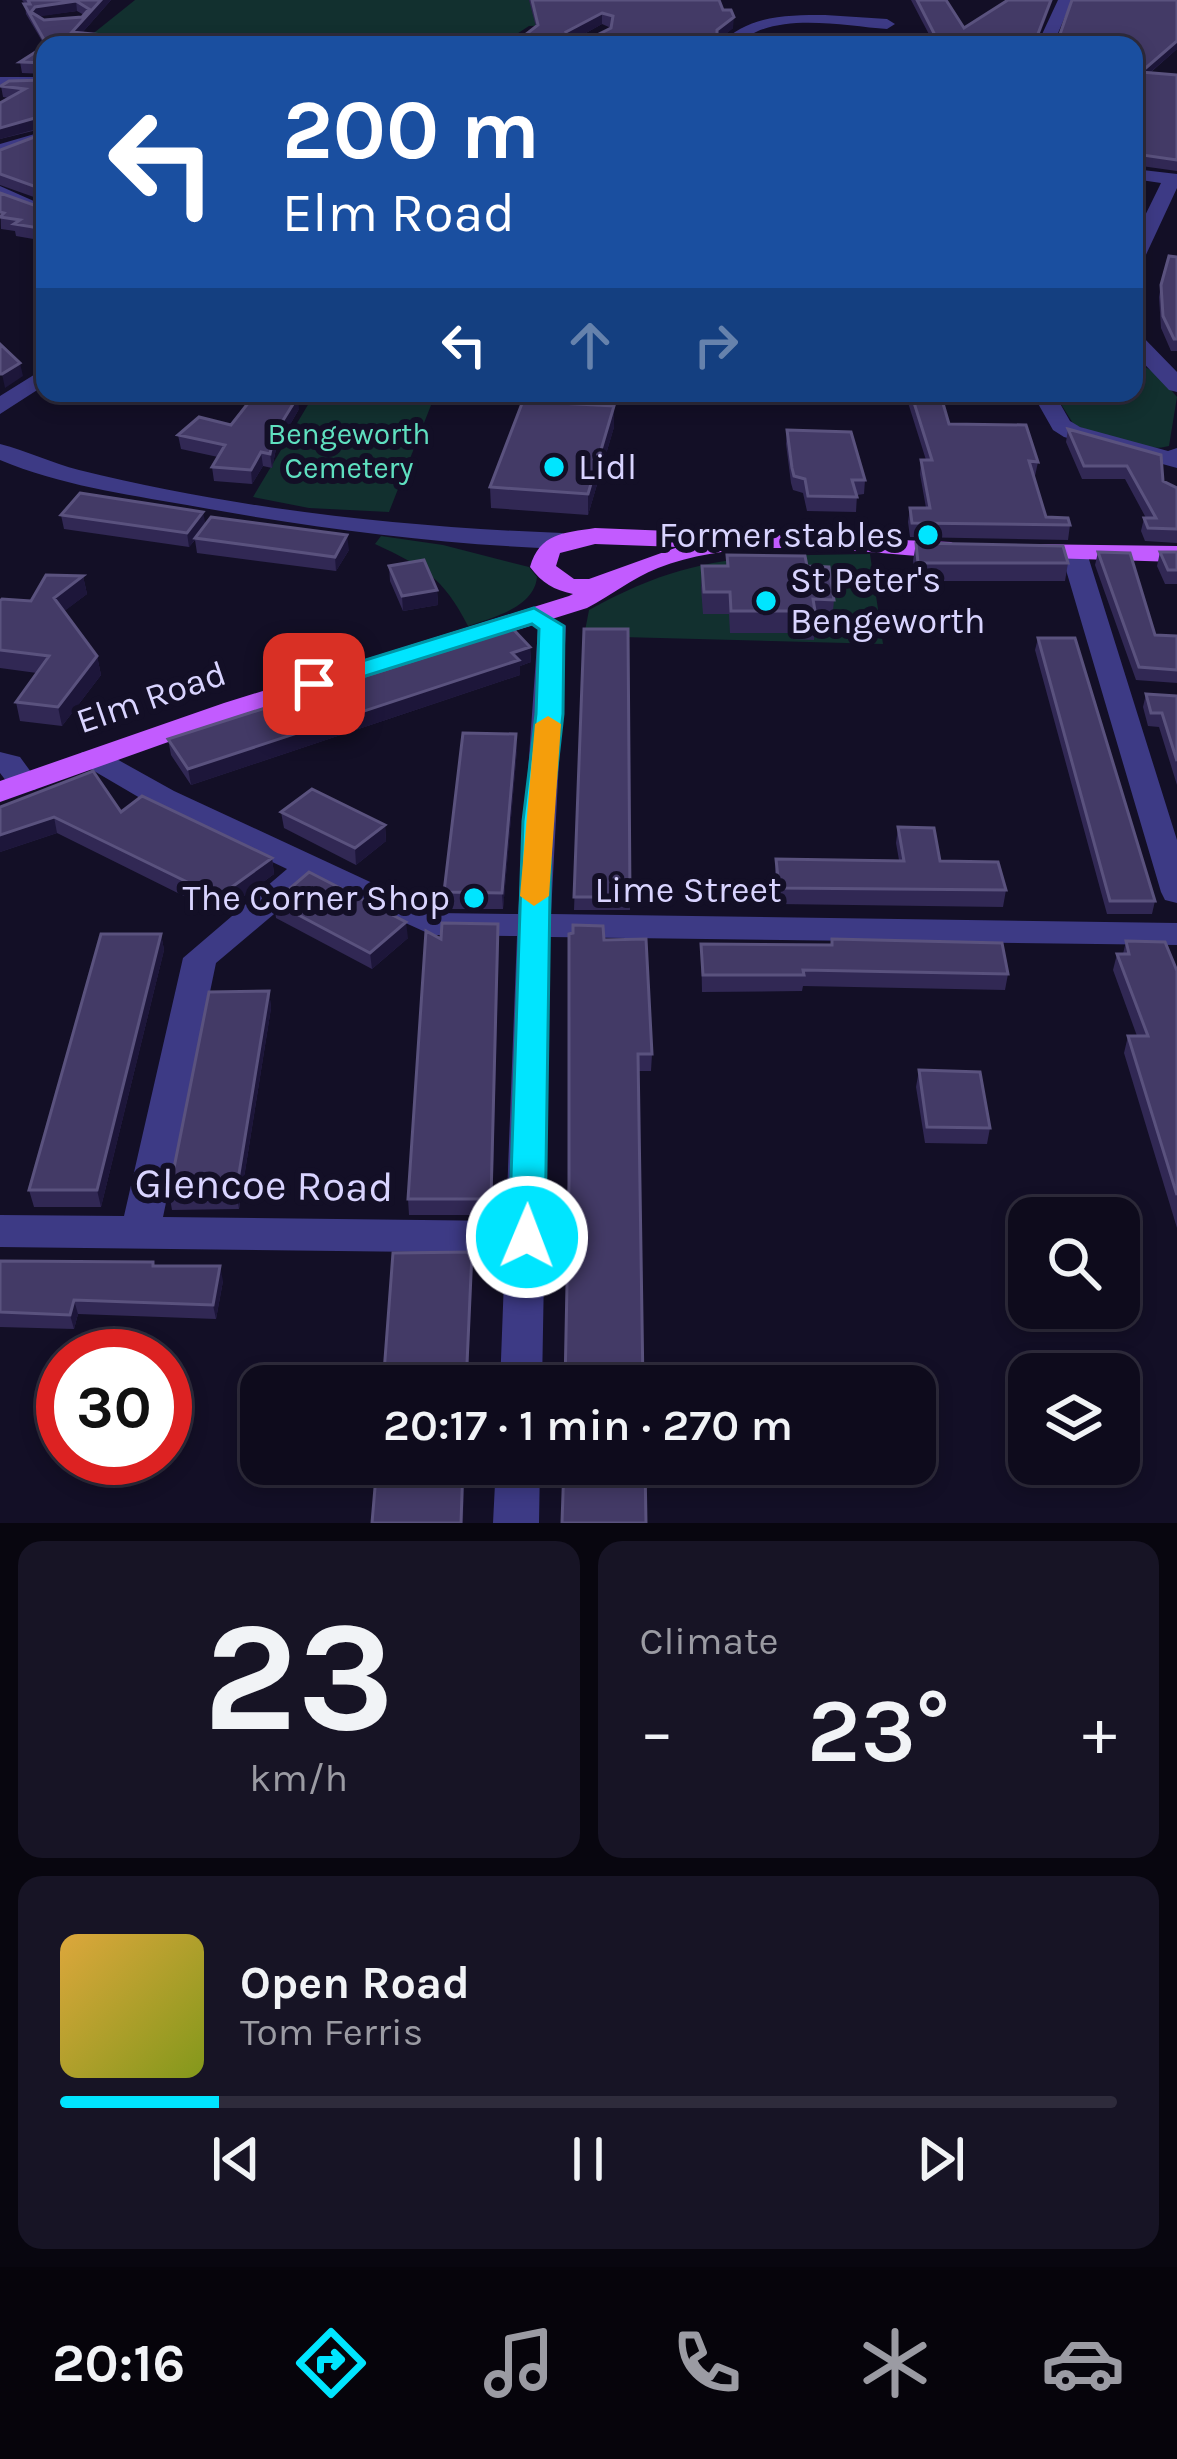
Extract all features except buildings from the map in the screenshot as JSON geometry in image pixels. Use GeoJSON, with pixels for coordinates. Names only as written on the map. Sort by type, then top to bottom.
{"type":"FeatureCollection","features":[{"type":"Feature","properties":{"kind":"main road"},"geometry":{"type":"LineString","coordinates":[[534,616],[548,549],[562,541],[596,536],[732,545],[1177,554]]}},
{"type":"Feature","properties":{"kind":"main road"},"geometry":{"type":"LineString","coordinates":[[617,540],[637,558],[625,576]]}},
{"type":"Feature","properties":{"kind":"main road"},"geometry":{"type":"LineString","coordinates":[[546,571],[568,585],[625,576],[732,545]]}},
{"type":"Feature","properties":{"kind":"main road","name":"Elm Road"},"geometry":{"type":"LineString","coordinates":[[12,788],[578,602],[625,576]]}},
{"type":"Feature","properties":{"kind":"street"},"geometry":{"type":"LineString","coordinates":[[883,36],[889,0]]}},
{"type":"Feature","properties":{"kind":"street"},"geometry":{"type":"LineString","coordinates":[[1045,36],[1065,0]]}},
{"type":"Feature","properties":{"kind":"street"},"geometry":{"type":"LineString","coordinates":[[733,36],[759,25],[886,24]]}},
{"type":"Feature","properties":{"kind":"street"},"geometry":{"type":"LineString","coordinates":[[0,82],[36,82]]}},
{"type":"Feature","properties":{"kind":"street"},"geometry":{"type":"LineString","coordinates":[[0,152],[36,138]]}},
{"type":"Feature","properties":{"kind":"street"},"geometry":{"type":"LineString","coordinates":[[1143,175],[1175,180],[1143,242]]}},
{"type":"Feature","properties":{"kind":"street"},"geometry":{"type":"LineString","coordinates":[[0,192],[36,209]]}},
{"type":"Feature","properties":{"kind":"street"},"geometry":{"type":"LineString","coordinates":[[1143,353],[1177,385]]}},
{"type":"Feature","properties":{"kind":"street"},"geometry":{"type":"LineString","coordinates":[[0,407],[36,382]]}},
{"type":"Feature","properties":{"kind":"street"},"geometry":{"type":"LineString","coordinates":[[1047,402],[1061,425],[1072,432],[1176,458],[1175,490]]}},
{"type":"Feature","properties":{"kind":"street"},"geometry":{"type":"LineString","coordinates":[[0,451],[84,480],[245,511],[445,538],[562,541]]}},
{"type":"Feature","properties":{"kind":"street"},"geometry":{"type":"LineString","coordinates":[[445,538],[546,571]]}},
{"type":"Feature","properties":{"kind":"street"},"geometry":{"type":"LineString","coordinates":[[1074,553],[1177,892]]}},
{"type":"Feature","properties":{"kind":"street"},"geometry":{"type":"LineString","coordinates":[[522,1365],[537,821],[552,656],[552,626],[534,616]]}},
{"type":"Feature","properties":{"kind":"street"},"geometry":{"type":"LineString","coordinates":[[1116,692],[1156,695]]}},
{"type":"Feature","properties":{"kind":"street","name":"Lime Street"},"geometry":{"type":"LineString","coordinates":[[93,758],[163,798],[432,924],[1177,934]]}},
{"type":"Feature","properties":{"kind":"street"},"geometry":{"type":"LineString","coordinates":[[0,761],[9,764],[12,788]]}},
{"type":"Feature","properties":{"kind":"street"},"geometry":{"type":"LineString","coordinates":[[140,1231],[200,958],[311,866]]}},
{"type":"Feature","properties":{"kind":"street","name":"Glencoe Road"},"geometry":{"type":"LineString","coordinates":[[0,1231],[527,1237]]}},
{"type":"Feature","properties":{"kind":"street"},"geometry":{"type":"LineString","coordinates":[[516,1523],[517,1485]]}},
{"type":"Feature","properties":{"kind":"green space"},"geometry":{"type":"Polygon","coordinates":[[[135,0],[529,0],[532,9],[576,25],[529,26],[514,36],[90,36],[135,0]]]}},
{"type":"Feature","properties":{"kind":"green space"},"geometry":{"type":"Polygon","coordinates":[[[1143,366],[1158,374],[1177,397],[1169,446],[1133,445],[1074,425],[1060,402],[1143,402],[1143,366]]]}},
{"type":"Feature","properties":{"kind":"green space","name":"Bengeworth Cemetery"},"geometry":{"type":"Polygon","coordinates":[[[310,402],[432,402],[389,512],[309,508],[253,497],[310,402]]]}},
{"type":"Feature","properties":{"kind":"green space","name":"Bengeworth Cemetery"},"geometry":{"type":"Polygon","coordinates":[[[510,402],[577,402],[575,408],[510,402]]]}},
{"type":"Feature","properties":{"kind":"green space"},"geometry":{"type":"Polygon","coordinates":[[[381,536],[443,545],[529,567],[537,577],[534,588],[511,610],[468,626],[430,575],[375,544],[381,536]]]}},
{"type":"Feature","properties":{"kind":"green space"},"geometry":{"type":"Polygon","coordinates":[[[870,554],[883,644],[584,636],[589,610],[693,567],[758,557],[870,554]]]}},
{"type":"Feature","properties":{"kind":"slow traffic"},"geometry":{"type":"LineString","coordinates":[[534,896],[548,724]]}},
{"type":"Feature","properties":{"kind":"place","name":"Lidl"},"geometry":{"type":"Point","coordinates":[554,467]}},
{"type":"Feature","properties":{"kind":"place","name":"Former stables"},"geometry":{"type":"Point","coordinates":[928,535]}},
{"type":"Feature","properties":{"kind":"place","name":"St Peter's Bengeworth"},"geometry":{"type":"Point","coordinates":[766,601]}},
{"type":"Feature","properties":{"kind":"place","name":"The Corner Shop"},"geometry":{"type":"Point","coordinates":[474,898]}},
{"type":"Feature","properties":{"kind":"route"},"geometry":{"type":"LineString","coordinates":[[314,684],[534,616],[552,626],[549,714],[537,821],[527,1237]]}}]}
